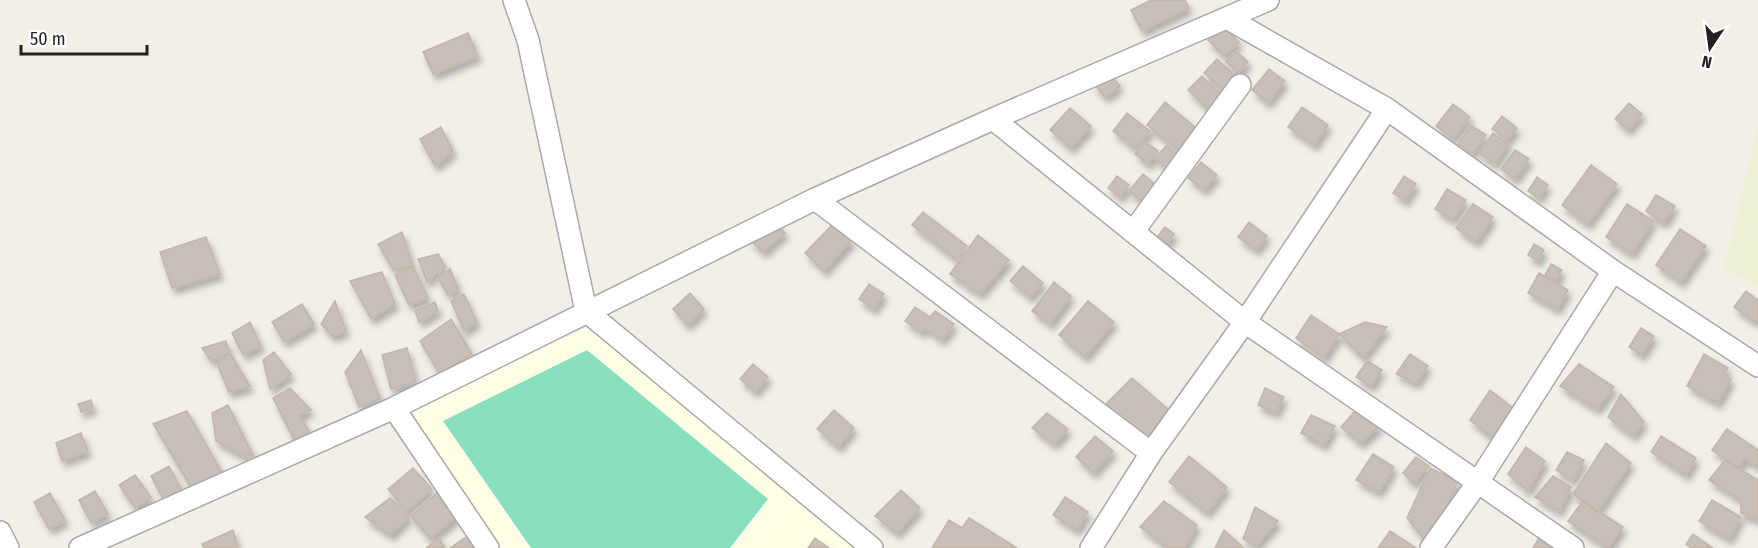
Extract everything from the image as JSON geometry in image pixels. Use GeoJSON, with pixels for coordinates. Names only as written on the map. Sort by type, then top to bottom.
{"type":"FeatureCollection","features":[{"type":"Feature","properties":{"kind":"street"},"geometry":{"type":"LineString","coordinates":[[514,0],[528,40],[586,311],[872,548]]}},
{"type":"Feature","properties":{"kind":"street"},"geometry":{"type":"LineString","coordinates":[[80,548],[394,408],[815,199],[1268,0]]}},
{"type":"Feature","properties":{"kind":"street"},"geometry":{"type":"LineString","coordinates":[[1227,18],[1387,109],[1613,271],[1758,366]]}},
{"type":"Feature","properties":{"kind":"street"},"geometry":{"type":"LineString","coordinates":[[1133,232],[1240,85]]}},
{"type":"Feature","properties":{"kind":"street"},"geometry":{"type":"LineString","coordinates":[[1091,548],[1151,453],[1245,322],[1387,109]]}},
{"type":"Feature","properties":{"kind":"street"},"geometry":{"type":"LineString","coordinates":[[993,119],[1245,322],[1573,548]]}},
{"type":"Feature","properties":{"kind":"street"},"geometry":{"type":"LineString","coordinates":[[815,199],[1151,453]]}},
{"type":"Feature","properties":{"kind":"street"},"geometry":{"type":"LineString","coordinates":[[1431,548],[1478,482],[1613,271]]}},
{"type":"Feature","properties":{"kind":"street"},"geometry":{"type":"LineString","coordinates":[[394,408],[488,548]]}},
{"type":"Feature","properties":{"kind":"street"},"geometry":{"type":"LineString","coordinates":[[0,532],[8,548]]}},
{"type":"Feature","properties":{"kind":"shaded area"},"geometry":{"type":"Polygon","coordinates":[[[1758,128],[1758,287],[1724,268],[1758,128]]]}},
{"type":"Feature","properties":{"kind":"shaded area"},"geometry":{"type":"Polygon","coordinates":[[[587,327],[859,548],[501,548],[408,413],[587,327]]]}},
{"type":"Feature","properties":{"kind":"green space"},"geometry":{"type":"Polygon","coordinates":[[[587,350],[768,499],[730,548],[531,548],[443,421],[587,350]]]}},
{"type":"Feature","properties":{"kind":"building"},"geometry":{"type":"Polygon","coordinates":[[[1151,0],[1185,0],[1189,8],[1142,31],[1131,10],[1151,0]]]}},
{"type":"Feature","properties":{"kind":"building"},"geometry":{"type":"Polygon","coordinates":[[[1223,26],[1239,42],[1224,56],[1208,40],[1223,26]]]}},
{"type":"Feature","properties":{"kind":"building"},"geometry":{"type":"Polygon","coordinates":[[[468,33],[478,56],[433,74],[423,52],[468,33]]]}},
{"type":"Feature","properties":{"kind":"building"},"geometry":{"type":"Polygon","coordinates":[[[1236,51],[1248,62],[1238,73],[1226,62],[1236,51]]]}},
{"type":"Feature","properties":{"kind":"building"},"geometry":{"type":"Polygon","coordinates":[[[1217,59],[1238,78],[1225,92],[1204,73],[1217,59]]]}},
{"type":"Feature","properties":{"kind":"building"},"geometry":{"type":"Polygon","coordinates":[[[1269,69],[1285,81],[1268,103],[1252,90],[1269,69]]]}},
{"type":"Feature","properties":{"kind":"building"},"geometry":{"type":"Polygon","coordinates":[[[1109,72],[1120,86],[1105,97],[1094,84],[1109,72]]]}},
{"type":"Feature","properties":{"kind":"building"},"geometry":{"type":"Polygon","coordinates":[[[1202,76],[1223,96],[1210,111],[1188,90],[1202,76]]]}},
{"type":"Feature","properties":{"kind":"building"},"geometry":{"type":"Polygon","coordinates":[[[1165,102],[1200,131],[1182,153],[1147,125],[1165,102]]]}},
{"type":"Feature","properties":{"kind":"building"},"geometry":{"type":"Polygon","coordinates":[[[1629,103],[1642,114],[1628,130],[1615,119],[1629,103]]]}},
{"type":"Feature","properties":{"kind":"building"},"geometry":{"type":"Polygon","coordinates":[[[1453,104],[1470,117],[1453,139],[1436,126],[1453,104]]]}},
{"type":"Feature","properties":{"kind":"building"},"geometry":{"type":"Polygon","coordinates":[[[1302,107],[1328,125],[1314,145],[1288,127],[1302,107]]]}},
{"type":"Feature","properties":{"kind":"building"},"geometry":{"type":"Polygon","coordinates":[[[1070,108],[1091,126],[1071,148],[1050,130],[1070,108]]]}},
{"type":"Feature","properties":{"kind":"building"},"geometry":{"type":"Polygon","coordinates":[[[1127,113],[1150,131],[1135,148],[1113,131],[1127,113]]]}},
{"type":"Feature","properties":{"kind":"building"},"geometry":{"type":"Polygon","coordinates":[[[1502,116],[1517,128],[1507,140],[1492,129],[1502,116]]]}},
{"type":"Feature","properties":{"kind":"building"},"geometry":{"type":"Polygon","coordinates":[[[1471,125],[1486,135],[1473,154],[1458,144],[1471,125]]]}},
{"type":"Feature","properties":{"kind":"building"},"geometry":{"type":"Polygon","coordinates":[[[441,127],[453,151],[435,166],[420,139],[441,127]]]}},
{"type":"Feature","properties":{"kind":"building"},"geometry":{"type":"Polygon","coordinates":[[[1493,133],[1508,144],[1495,164],[1479,153],[1493,133]]]}},
{"type":"Feature","properties":{"kind":"building"},"geometry":{"type":"Polygon","coordinates":[[[1144,141],[1158,151],[1148,164],[1135,154],[1144,141]]]}},
{"type":"Feature","properties":{"kind":"building"},"geometry":{"type":"Polygon","coordinates":[[[1167,145],[1181,158],[1170,171],[1155,158],[1167,145]]]}},
{"type":"Feature","properties":{"kind":"building"},"geometry":{"type":"Polygon","coordinates":[[[1515,150],[1529,159],[1515,179],[1501,169],[1515,150]]]}},
{"type":"Feature","properties":{"kind":"building"},"geometry":{"type":"Polygon","coordinates":[[[1201,162],[1217,175],[1204,190],[1188,178],[1201,162]]]}},
{"type":"Feature","properties":{"kind":"building"},"geometry":{"type":"Polygon","coordinates":[[[1591,165],[1617,184],[1588,224],[1562,205],[1591,165]]]}},
{"type":"Feature","properties":{"kind":"building"},"geometry":{"type":"Polygon","coordinates":[[[1143,174],[1160,188],[1146,205],[1129,191],[1143,174]]]}},
{"type":"Feature","properties":{"kind":"building"},"geometry":{"type":"Polygon","coordinates":[[[1117,176],[1129,185],[1120,197],[1108,188],[1117,176]]]}},
{"type":"Feature","properties":{"kind":"building"},"geometry":{"type":"Polygon","coordinates":[[[1404,176],[1416,184],[1405,201],[1393,193],[1404,176]]]}},
{"type":"Feature","properties":{"kind":"building"},"geometry":{"type":"Polygon","coordinates":[[[1537,177],[1548,185],[1539,198],[1528,191],[1537,177]]]}},
{"type":"Feature","properties":{"kind":"building"},"geometry":{"type":"Polygon","coordinates":[[[1447,189],[1466,200],[1453,220],[1435,209],[1447,189]]]}},
{"type":"Feature","properties":{"kind":"building"},"geometry":{"type":"Polygon","coordinates":[[[1656,195],[1675,206],[1664,223],[1646,211],[1656,195]]]}},
{"type":"Feature","properties":{"kind":"building"},"geometry":{"type":"Polygon","coordinates":[[[1473,204],[1493,217],[1476,242],[1456,228],[1473,204]]]}},
{"type":"Feature","properties":{"kind":"building"},"geometry":{"type":"Polygon","coordinates":[[[1627,204],[1653,221],[1632,254],[1606,237],[1627,204]]]}},
{"type":"Feature","properties":{"kind":"building"},"geometry":{"type":"Polygon","coordinates":[[[923,212],[967,246],[957,260],[912,225],[923,212]]]}},
{"type":"Feature","properties":{"kind":"building"},"geometry":{"type":"Polygon","coordinates":[[[774,221],[785,233],[763,252],[750,240],[774,221]]]}},
{"type":"Feature","properties":{"kind":"building"},"geometry":{"type":"Polygon","coordinates":[[[1249,222],[1267,236],[1256,250],[1238,237],[1249,222]]]}},
{"type":"Feature","properties":{"kind":"building"},"geometry":{"type":"Polygon","coordinates":[[[832,225],[852,240],[824,271],[805,253],[832,225]]]}},
{"type":"Feature","properties":{"kind":"building"},"geometry":{"type":"Polygon","coordinates":[[[1165,227],[1174,234],[1167,244],[1157,237],[1165,227]]]}},
{"type":"Feature","properties":{"kind":"building"},"geometry":{"type":"Polygon","coordinates":[[[1680,229],[1706,246],[1681,282],[1656,265],[1680,229]]]}},
{"type":"Feature","properties":{"kind":"building"},"geometry":{"type":"Polygon","coordinates":[[[402,232],[413,266],[393,270],[378,244],[402,232]]]}},
{"type":"Feature","properties":{"kind":"building"},"geometry":{"type":"Polygon","coordinates":[[[978,235],[1009,260],[980,294],[950,274],[978,235]]]}},
{"type":"Feature","properties":{"kind":"building"},"geometry":{"type":"Polygon","coordinates":[[[206,237],[220,274],[172,288],[160,252],[206,237]]]}},
{"type":"Feature","properties":{"kind":"building"},"geometry":{"type":"Polygon","coordinates":[[[1534,244],[1544,250],[1538,261],[1528,255],[1534,244]]]}},
{"type":"Feature","properties":{"kind":"building"},"geometry":{"type":"Polygon","coordinates":[[[438,254],[445,266],[427,282],[418,259],[438,254]]]}},
{"type":"Feature","properties":{"kind":"building"},"geometry":{"type":"Polygon","coordinates":[[[1551,264],[1562,270],[1556,281],[1545,275],[1551,264]]]}},
{"type":"Feature","properties":{"kind":"building"},"geometry":{"type":"Polygon","coordinates":[[[413,266],[428,298],[409,305],[395,275],[413,266]]]}},
{"type":"Feature","properties":{"kind":"building"},"geometry":{"type":"Polygon","coordinates":[[[1023,266],[1043,283],[1030,297],[1010,281],[1023,266]]]}},
{"type":"Feature","properties":{"kind":"building"},"geometry":{"type":"Polygon","coordinates":[[[450,269],[459,290],[447,294],[438,278],[450,269]]]}},
{"type":"Feature","properties":{"kind":"building"},"geometry":{"type":"Polygon","coordinates":[[[382,272],[395,304],[371,319],[350,281],[382,272]]]}},
{"type":"Feature","properties":{"kind":"building"},"geometry":{"type":"Polygon","coordinates":[[[1539,273],[1568,290],[1557,309],[1528,293],[1539,273]]]}},
{"type":"Feature","properties":{"kind":"building"},"geometry":{"type":"Polygon","coordinates":[[[1054,282],[1071,296],[1050,324],[1032,311],[1054,282]]]}},
{"type":"Feature","properties":{"kind":"building"},"geometry":{"type":"Polygon","coordinates":[[[869,284],[884,294],[874,309],[859,299],[869,284]]]}},
{"type":"Feature","properties":{"kind":"building"},"geometry":{"type":"Polygon","coordinates":[[[1746,291],[1758,300],[1758,318],[1755,322],[1734,307],[1746,291]]]}},
{"type":"Feature","properties":{"kind":"building"},"geometry":{"type":"Polygon","coordinates":[[[690,293],[704,309],[687,325],[673,309],[690,293]]]}},
{"type":"Feature","properties":{"kind":"building"},"geometry":{"type":"Polygon","coordinates":[[[464,294],[477,322],[464,331],[451,301],[464,294]]]}},
{"type":"Feature","properties":{"kind":"building"},"geometry":{"type":"Polygon","coordinates":[[[335,301],[346,331],[332,336],[321,324],[335,301]]]}},
{"type":"Feature","properties":{"kind":"building"},"geometry":{"type":"Polygon","coordinates":[[[1088,301],[1114,322],[1085,357],[1059,335],[1088,301]]]}},
{"type":"Feature","properties":{"kind":"building"},"geometry":{"type":"Polygon","coordinates":[[[435,302],[438,311],[419,322],[415,311],[435,302]]]}},
{"type":"Feature","properties":{"kind":"building"},"geometry":{"type":"Polygon","coordinates":[[[302,304],[314,324],[284,342],[272,322],[302,304]]]}},
{"type":"Feature","properties":{"kind":"building"},"geometry":{"type":"Polygon","coordinates":[[[915,307],[930,317],[935,311],[954,324],[942,340],[925,328],[921,332],[905,321],[915,307]]]}},
{"type":"Feature","properties":{"kind":"building"},"geometry":{"type":"Polygon","coordinates":[[[1311,315],[1339,334],[1324,358],[1296,338],[1311,315]]]}},
{"type":"Feature","properties":{"kind":"building"},"geometry":{"type":"Polygon","coordinates":[[[451,319],[472,354],[440,375],[420,341],[451,319]]]}},
{"type":"Feature","properties":{"kind":"building"},"geometry":{"type":"Polygon","coordinates":[[[250,322],[261,346],[243,355],[232,333],[250,322]]]}},
{"type":"Feature","properties":{"kind":"building"},"geometry":{"type":"Polygon","coordinates":[[[1365,322],[1387,327],[1363,358],[1339,334],[1365,322]]]}},
{"type":"Feature","properties":{"kind":"building"},"geometry":{"type":"Polygon","coordinates":[[[1641,328],[1654,336],[1642,355],[1629,347],[1641,328]]]}},
{"type":"Feature","properties":{"kind":"building"},"geometry":{"type":"Polygon","coordinates":[[[226,341],[230,353],[211,361],[202,348],[226,341]]]}},
{"type":"Feature","properties":{"kind":"building"},"geometry":{"type":"Polygon","coordinates":[[[407,348],[416,382],[391,389],[382,355],[407,348]]]}},
{"type":"Feature","properties":{"kind":"building"},"geometry":{"type":"Polygon","coordinates":[[[361,350],[380,399],[359,407],[345,372],[361,350]]]}},
{"type":"Feature","properties":{"kind":"building"},"geometry":{"type":"Polygon","coordinates":[[[274,352],[291,374],[270,389],[263,360],[274,352]]]}},
{"type":"Feature","properties":{"kind":"building"},"geometry":{"type":"Polygon","coordinates":[[[230,353],[250,386],[229,392],[217,364],[230,353]]]}},
{"type":"Feature","properties":{"kind":"building"},"geometry":{"type":"Polygon","coordinates":[[[1410,354],[1428,366],[1416,383],[1396,374],[1410,354]]]}},
{"type":"Feature","properties":{"kind":"building"},"geometry":{"type":"Polygon","coordinates":[[[1704,354],[1728,368],[1724,375],[1731,379],[1718,403],[1687,386],[1704,354]]]}},
{"type":"Feature","properties":{"kind":"building"},"geometry":{"type":"Polygon","coordinates":[[[1367,361],[1382,370],[1371,386],[1356,377],[1367,361]]]}},
{"type":"Feature","properties":{"kind":"building"},"geometry":{"type":"Polygon","coordinates":[[[753,364],[768,377],[755,392],[740,379],[753,364]]]}},
{"type":"Feature","properties":{"kind":"building"},"geometry":{"type":"Polygon","coordinates":[[[1579,364],[1614,387],[1597,409],[1560,386],[1579,364]]]}},
{"type":"Feature","properties":{"kind":"building"},"geometry":{"type":"Polygon","coordinates":[[[1132,378],[1170,411],[1148,445],[1102,408],[1132,378]]]}},
{"type":"Feature","properties":{"kind":"building"},"geometry":{"type":"Polygon","coordinates":[[[290,388],[311,410],[299,415],[314,438],[298,448],[273,398],[290,388]]]}},
{"type":"Feature","properties":{"kind":"building"},"geometry":{"type":"Polygon","coordinates":[[[1265,388],[1284,397],[1276,413],[1258,405],[1265,388]]]}},
{"type":"Feature","properties":{"kind":"building"},"geometry":{"type":"Polygon","coordinates":[[[1490,390],[1517,411],[1496,441],[1470,420],[1490,390]]]}},
{"type":"Feature","properties":{"kind":"building"},"geometry":{"type":"Polygon","coordinates":[[[1621,394],[1644,422],[1633,436],[1608,417],[1621,394]]]}},
{"type":"Feature","properties":{"kind":"building"},"geometry":{"type":"Polygon","coordinates":[[[91,400],[93,408],[81,412],[78,404],[91,400]]]}},
{"type":"Feature","properties":{"kind":"building"},"geometry":{"type":"Polygon","coordinates":[[[228,405],[257,463],[216,441],[212,413],[228,405]]]}},
{"type":"Feature","properties":{"kind":"building"},"geometry":{"type":"Polygon","coordinates":[[[834,410],[854,428],[838,447],[817,429],[834,410]]]}},
{"type":"Feature","properties":{"kind":"building"},"geometry":{"type":"Polygon","coordinates":[[[1356,410],[1380,426],[1360,443],[1341,427],[1356,410]]]}},
{"type":"Feature","properties":{"kind":"building"},"geometry":{"type":"Polygon","coordinates":[[[187,411],[224,476],[192,489],[153,424],[187,411]]]}},
{"type":"Feature","properties":{"kind":"building"},"geometry":{"type":"Polygon","coordinates":[[[1047,413],[1068,429],[1054,444],[1032,428],[1047,413]]]}},
{"type":"Feature","properties":{"kind":"building"},"geometry":{"type":"Polygon","coordinates":[[[1311,415],[1335,426],[1324,445],[1301,433],[1311,415]]]}},
{"type":"Feature","properties":{"kind":"building"},"geometry":{"type":"Polygon","coordinates":[[[1727,429],[1758,450],[1758,467],[1745,458],[1739,468],[1712,450],[1727,429]]]}},
{"type":"Feature","properties":{"kind":"building"},"geometry":{"type":"Polygon","coordinates":[[[81,433],[88,451],[62,461],[56,443],[81,433]]]}},
{"type":"Feature","properties":{"kind":"building"},"geometry":{"type":"Polygon","coordinates":[[[1095,436],[1113,451],[1093,473],[1076,457],[1095,436]]]}},
{"type":"Feature","properties":{"kind":"building"},"geometry":{"type":"Polygon","coordinates":[[[1661,436],[1696,458],[1686,475],[1651,452],[1661,436]]]}},
{"type":"Feature","properties":{"kind":"building"},"geometry":{"type":"Polygon","coordinates":[[[1606,443],[1631,463],[1597,512],[1573,494],[1606,443]]]}},
{"type":"Feature","properties":{"kind":"building"},"geometry":{"type":"Polygon","coordinates":[[[1526,447],[1545,461],[1528,491],[1508,474],[1526,447]]]}},
{"type":"Feature","properties":{"kind":"building"},"geometry":{"type":"Polygon","coordinates":[[[1567,452],[1584,460],[1573,480],[1556,470],[1567,452]]]}},
{"type":"Feature","properties":{"kind":"building"},"geometry":{"type":"Polygon","coordinates":[[[1373,454],[1394,467],[1379,492],[1356,480],[1373,454]]]}},
{"type":"Feature","properties":{"kind":"building"},"geometry":{"type":"Polygon","coordinates":[[[1189,456],[1227,487],[1207,513],[1169,482],[1189,456]]]}},
{"type":"Feature","properties":{"kind":"building"},"geometry":{"type":"Polygon","coordinates":[[[1416,457],[1429,466],[1414,484],[1403,473],[1416,457]]]}},
{"type":"Feature","properties":{"kind":"building"},"geometry":{"type":"Polygon","coordinates":[[[1725,460],[1758,480],[1758,520],[1741,513],[1741,500],[1709,480],[1725,460]]]}},
{"type":"Feature","properties":{"kind":"building"},"geometry":{"type":"Polygon","coordinates":[[[169,466],[184,494],[163,499],[151,476],[169,466]]]}},
{"type":"Feature","properties":{"kind":"building"},"geometry":{"type":"Polygon","coordinates":[[[413,468],[432,489],[406,511],[388,489],[413,468]]]}},
{"type":"Feature","properties":{"kind":"building"},"geometry":{"type":"Polygon","coordinates":[[[1430,468],[1458,481],[1429,546],[1407,518],[1430,468]]]}},
{"type":"Feature","properties":{"kind":"building"},"geometry":{"type":"Polygon","coordinates":[[[135,475],[151,497],[135,508],[119,485],[135,475]]]}},
{"type":"Feature","properties":{"kind":"building"},"geometry":{"type":"Polygon","coordinates":[[[1553,476],[1571,487],[1559,511],[1535,497],[1553,476]]]}},
{"type":"Feature","properties":{"kind":"building"},"geometry":{"type":"Polygon","coordinates":[[[901,490],[920,508],[897,533],[875,516],[901,490]]]}},
{"type":"Feature","properties":{"kind":"building"},"geometry":{"type":"Polygon","coordinates":[[[95,491],[108,514],[91,523],[79,500],[95,491]]]}},
{"type":"Feature","properties":{"kind":"building"},"geometry":{"type":"Polygon","coordinates":[[[438,492],[460,514],[430,539],[411,516],[438,492]]]}},
{"type":"Feature","properties":{"kind":"building"},"geometry":{"type":"Polygon","coordinates":[[[50,493],[65,520],[49,529],[34,502],[50,493]]]}},
{"type":"Feature","properties":{"kind":"building"},"geometry":{"type":"Polygon","coordinates":[[[1065,497],[1088,512],[1077,530],[1053,515],[1065,497]]]}},
{"type":"Feature","properties":{"kind":"building"},"geometry":{"type":"Polygon","coordinates":[[[390,498],[409,517],[390,535],[365,517],[390,498]]]}},
{"type":"Feature","properties":{"kind":"building"},"geometry":{"type":"Polygon","coordinates":[[[1712,500],[1741,517],[1729,539],[1699,521],[1712,500]]]}},
{"type":"Feature","properties":{"kind":"building"},"geometry":{"type":"Polygon","coordinates":[[[1164,501],[1197,525],[1184,548],[1168,548],[1140,527],[1164,501]]]}},
{"type":"Feature","properties":{"kind":"building"},"geometry":{"type":"Polygon","coordinates":[[[1583,501],[1623,527],[1608,548],[1568,521],[1583,501]]]}},
{"type":"Feature","properties":{"kind":"building"},"geometry":{"type":"Polygon","coordinates":[[[1255,507],[1278,521],[1256,546],[1243,539],[1255,507]]]}},
{"type":"Feature","properties":{"kind":"building"},"geometry":{"type":"Polygon","coordinates":[[[969,518],[1017,548],[932,548],[949,520],[962,528],[969,518]]]}},
{"type":"Feature","properties":{"kind":"building"},"geometry":{"type":"Polygon","coordinates":[[[233,530],[238,548],[204,548],[202,544],[233,530]]]}},
{"type":"Feature","properties":{"kind":"building"},"geometry":{"type":"Polygon","coordinates":[[[1224,530],[1244,548],[1215,548],[1224,530]]]}},
{"type":"Feature","properties":{"kind":"building"},"geometry":{"type":"Polygon","coordinates":[[[1390,531],[1416,548],[1378,548],[1390,531]]]}},
{"type":"Feature","properties":{"kind":"building"},"geometry":{"type":"Polygon","coordinates":[[[472,533],[482,548],[450,548],[472,533]]]}},
{"type":"Feature","properties":{"kind":"building"},"geometry":{"type":"Polygon","coordinates":[[[1693,534],[1713,548],[1691,548],[1686,544],[1693,534]]]}},
{"type":"Feature","properties":{"kind":"building"},"geometry":{"type":"Polygon","coordinates":[[[1540,536],[1558,548],[1533,548],[1540,536]]]}},
{"type":"Feature","properties":{"kind":"building"},"geometry":{"type":"Polygon","coordinates":[[[439,538],[445,548],[426,548],[439,538]]]}},
{"type":"Feature","properties":{"kind":"building"},"geometry":{"type":"Polygon","coordinates":[[[815,538],[829,548],[808,548],[815,538]]]}}]}
